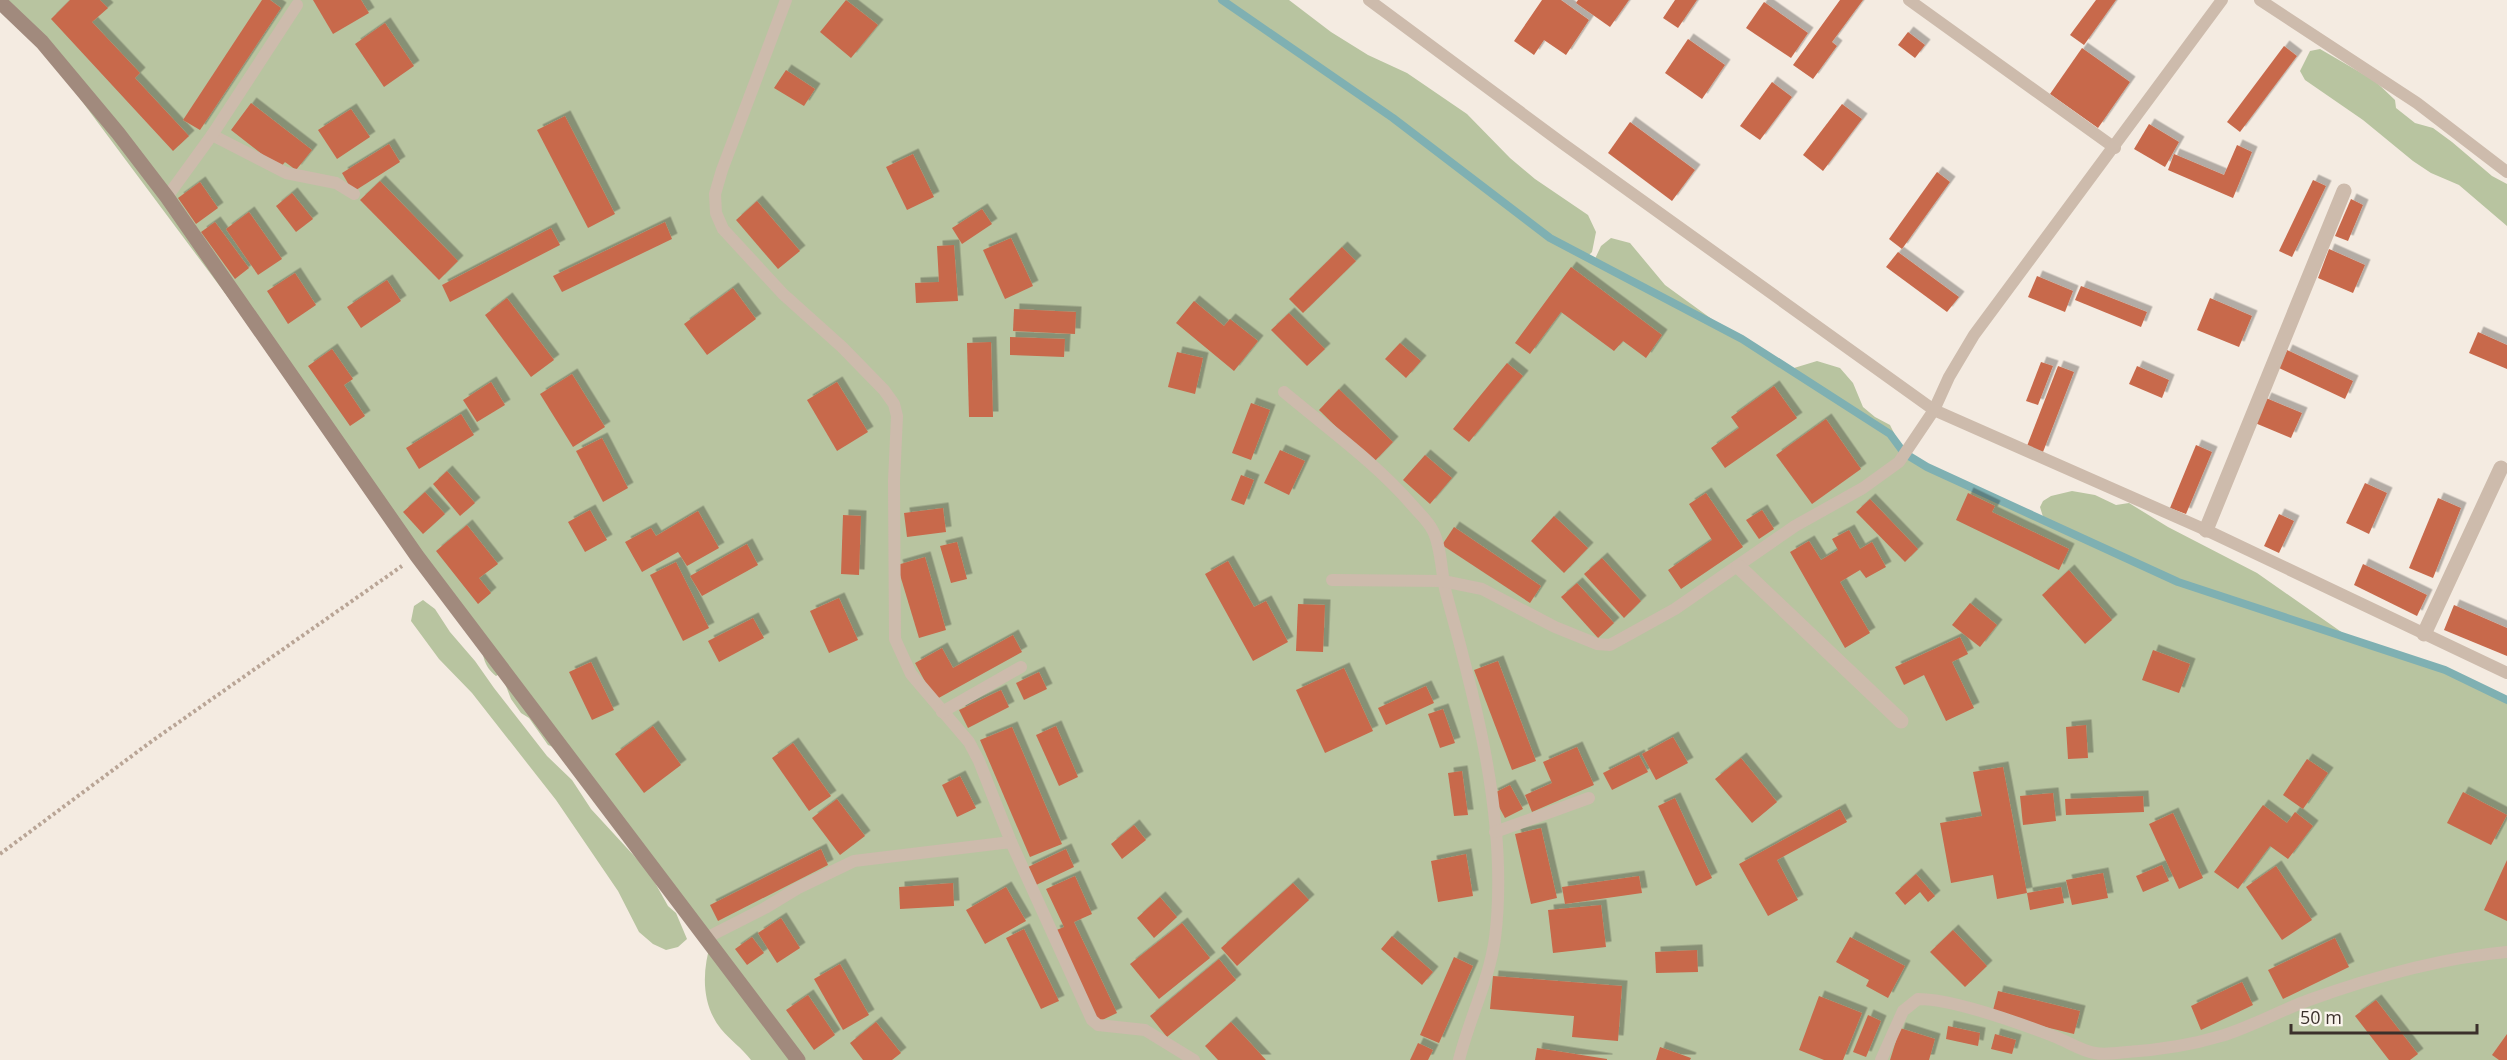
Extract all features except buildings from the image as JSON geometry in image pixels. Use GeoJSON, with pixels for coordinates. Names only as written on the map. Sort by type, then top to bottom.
{"type":"FeatureCollection","features":[{"type":"Feature","properties":{"kind":"main road"},"geometry":{"type":"LineString","coordinates":[[0,2],[42,42],[118,133],[167,197],[417,556],[798,1060]]}},
{"type":"Feature","properties":{"kind":"street"},"geometry":{"type":"LineString","coordinates":[[2206,530],[2344,191]]}},
{"type":"Feature","properties":{"kind":"street"},"geometry":{"type":"LineString","coordinates":[[2424,634],[2501,468]]}},
{"type":"Feature","properties":{"kind":"street"},"geometry":{"type":"LineString","coordinates":[[1739,567],[1901,721]]}},
{"type":"Feature","properties":{"kind":"lane"},"geometry":{"type":"LineString","coordinates":[[786,0],[722,170],[715,194],[716,213],[723,229],[740,249],[783,294],[849,354],[884,390],[894,404],[897,416],[894,481],[895,639],[911,674],[969,742],[979,761],[1011,842],[1092,1020],[1098,1025],[1145,1030],[1194,1060]]}},
{"type":"Feature","properties":{"kind":"lane"},"geometry":{"type":"LineString","coordinates":[[1369,0],[1562,143],[1934,410],[2206,530],[2507,673]]}},
{"type":"Feature","properties":{"kind":"lane"},"geometry":{"type":"LineString","coordinates":[[1909,0],[2115,148]]}},
{"type":"Feature","properties":{"kind":"lane"},"geometry":{"type":"LineString","coordinates":[[1332,580],[1443,581],[1482,589],[1555,627],[1597,644],[1610,645],[1625,639],[1675,609],[1739,567],[1795,526],[1863,488],[1899,462],[1934,410],[1949,377],[1974,335],[2115,148],[2222,0]]}},
{"type":"Feature","properties":{"kind":"lane"},"geometry":{"type":"LineString","coordinates":[[2260,0],[2416,103],[2507,172]]}},
{"type":"Feature","properties":{"kind":"lane"},"geometry":{"type":"LineString","coordinates":[[167,197],[212,135],[297,5]]}},
{"type":"Feature","properties":{"kind":"lane"},"geometry":{"type":"LineString","coordinates":[[212,135],[286,173],[336,183],[354,194]]}},
{"type":"Feature","properties":{"kind":"lane"},"geometry":{"type":"LineString","coordinates":[[1284,392],[1395,485],[1433,530],[1436,541],[1443,581],[1472,686],[1483,742],[1495,832],[1498,898],[1494,941],[1479,1000],[1459,1060]]}},
{"type":"Feature","properties":{"kind":"lane"},"geometry":{"type":"LineString","coordinates":[[942,711],[1021,668]]}},
{"type":"Feature","properties":{"kind":"lane"},"geometry":{"type":"LineString","coordinates":[[1495,832],[1589,798]]}},
{"type":"Feature","properties":{"kind":"lane"},"geometry":{"type":"LineString","coordinates":[[706,938],[765,908],[798,888],[854,861],[1011,842]]}},
{"type":"Feature","properties":{"kind":"lane"},"geometry":{"type":"LineString","coordinates":[[1881,1060],[1902,1011],[1918,999],[1947,1003],[2032,1028],[2087,1052],[2097,1054],[2129,1052],[2173,1047],[2222,1035],[2363,981],[2441,961],[2507,952]]}},
{"type":"Feature","properties":{"kind":"path"},"geometry":{"type":"LineString","coordinates":[[0,854],[152,741],[417,556]]}},
{"type":"Feature","properties":{"kind":"green space"},"geometry":{"type":"Polygon","coordinates":[[[0,0],[1289,0],[1331,32],[1368,55],[1407,73],[1467,114],[1510,158],[1535,179],[1588,215],[1596,232],[1592,252],[1587,257],[1594,261],[1601,246],[1611,238],[1630,243],[1665,285],[1735,336],[1782,365],[1794,368],[1817,361],[1840,368],[1853,383],[1863,407],[1890,425],[1897,439],[1896,442],[1923,464],[1965,486],[2044,520],[2040,507],[2043,501],[2051,496],[2072,491],[2095,495],[2116,505],[2129,503],[2168,527],[2257,573],[2350,638],[2445,670],[2507,700],[2507,1060],[751,1060],[721,1029],[710,1009],[705,976],[711,942],[553,747],[548,745],[529,718],[521,713],[511,699],[501,673],[496,676],[486,664],[482,638],[40,45],[0,0]]]}},
{"type":"Feature","properties":{"kind":"green space"},"geometry":{"type":"Polygon","coordinates":[[[2320,49],[2375,81],[2395,100],[2396,108],[2415,123],[2433,128],[2492,176],[2507,184],[2507,226],[2459,185],[2431,173],[2413,161],[2363,120],[2305,80],[2300,71],[2310,51],[2320,49]]]}},
{"type":"Feature","properties":{"kind":"green space"},"geometry":{"type":"Polygon","coordinates":[[[423,600],[435,609],[450,632],[475,661],[547,756],[572,780],[591,809],[649,872],[668,906],[676,913],[687,939],[678,947],[666,950],[653,944],[639,932],[618,891],[556,800],[472,693],[439,659],[411,621],[414,606],[423,600]]]}},
{"type":"Feature","properties":{"kind":"waterway"},"geometry":{"type":"LineString","coordinates":[[1222,0],[1393,118],[1550,238],[1742,339],[1890,434],[1904,453],[1927,467],[2178,582],[2445,670],[2507,700]]}}]}
